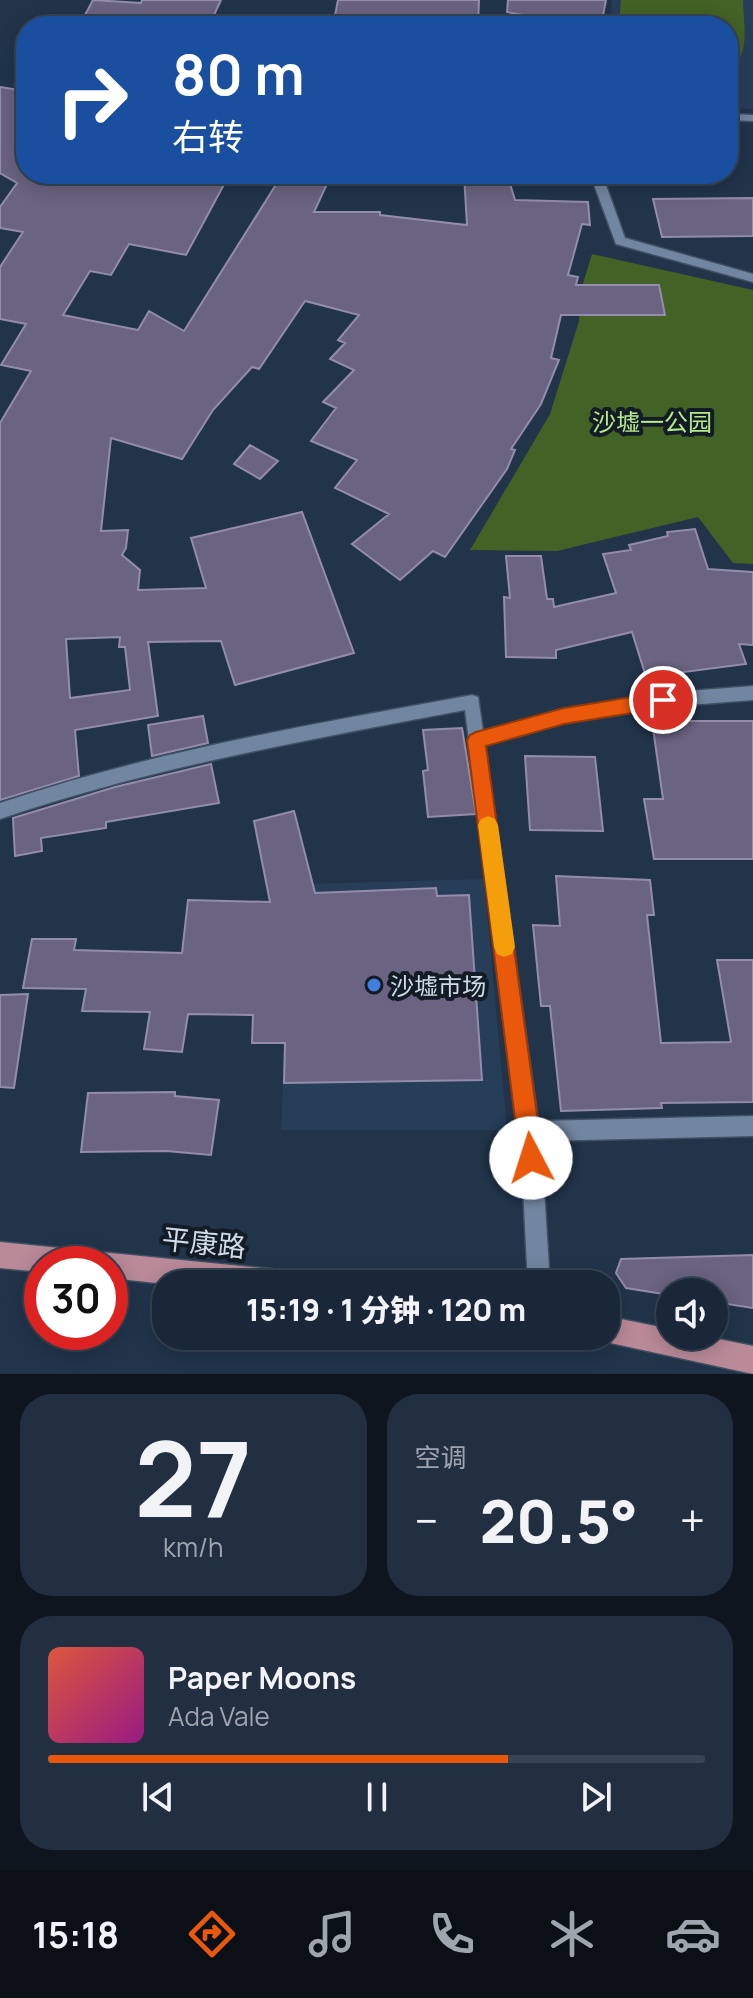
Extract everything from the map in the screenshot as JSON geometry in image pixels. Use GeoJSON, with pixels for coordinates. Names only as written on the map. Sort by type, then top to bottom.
{"type":"FeatureCollection","features":[{"type":"Feature","properties":{"kind":"main road"},"geometry":{"type":"LineString","coordinates":[[0,1255],[24,1257]]}},
{"type":"Feature","properties":{"kind":"main road","name":"平康路"},"geometry":{"type":"LineString","coordinates":[[128,1267],[158,1270]]}},
{"type":"Feature","properties":{"kind":"main road"},"geometry":{"type":"LineString","coordinates":[[620,1332],[753,1360]]}},
{"type":"Feature","properties":{"kind":"street"},"geometry":{"type":"LineString","coordinates":[[600,184],[620,241],[753,278]]}},
{"type":"Feature","properties":{"kind":"street"},"geometry":{"type":"LineString","coordinates":[[476,740],[564,716],[663,700],[753,693]]}},
{"type":"Feature","properties":{"kind":"street"},"geometry":{"type":"LineString","coordinates":[[0,811],[41,796],[217,750],[472,702],[530,1131],[538,1270]]}},
{"type":"Feature","properties":{"kind":"street"},"geometry":{"type":"LineString","coordinates":[[530,1131],[753,1126]]}},
{"type":"Feature","properties":{"kind":"shaded area"},"geometry":{"type":"Polygon","coordinates":[[[612,0],[753,0],[753,109],[738,108],[738,16],[610,16],[612,0]]]}},
{"type":"Feature","properties":{"kind":"shaded area","name":"沙墟市场"},"geometry":{"type":"Polygon","coordinates":[[[484,879],[507,1130],[281,1130],[285,1043],[252,1043],[256,928],[271,928],[272,885],[484,879]]]}},
{"type":"Feature","properties":{"kind":"green space"},"geometry":{"type":"Polygon","coordinates":[[[621,0],[743,0],[743,48],[738,60],[738,16],[620,16],[621,0]]]}},
{"type":"Feature","properties":{"kind":"green space","name":"沙墟一公园"},"geometry":{"type":"Polygon","coordinates":[[[592,254],[753,290],[753,564],[733,563],[698,517],[557,551],[470,550],[550,414],[579,321],[581,290],[592,254]]]}},
{"type":"Feature","properties":{"kind":"building"},"geometry":{"type":"Polygon","coordinates":[[[93,0],[141,3],[142,0],[221,0],[214,16],[84,16],[93,0]]]}},
{"type":"Feature","properties":{"kind":"building"},"geometry":{"type":"Polygon","coordinates":[[[338,0],[479,0],[478,16],[335,16],[338,0]]]}},
{"type":"Feature","properties":{"kind":"building"},"geometry":{"type":"Polygon","coordinates":[[[508,0],[606,0],[603,16],[529,16],[507,12],[508,0]]]}},
{"type":"Feature","properties":{"kind":"building"},"geometry":{"type":"Polygon","coordinates":[[[0,87],[16,89],[16,182],[0,173],[0,87]]]}},
{"type":"Feature","properties":{"kind":"building"},"geometry":{"type":"Polygon","coordinates":[[[16,184],[224,184],[186,255],[129,244],[111,275],[90,271],[63,315],[138,330],[149,311],[184,331],[276,184],[327,184],[314,212],[380,212],[380,215],[467,225],[465,184],[510,184],[515,200],[588,202],[590,225],[582,224],[568,275],[578,277],[576,285],[659,285],[665,315],[561,315],[551,358],[559,360],[541,404],[511,449],[515,450],[507,469],[445,557],[433,551],[400,580],[352,544],[389,514],[335,488],[357,460],[311,441],[336,408],[323,402],[354,370],[330,359],[345,343],[338,340],[359,315],[305,301],[259,369],[252,367],[213,410],[182,459],[111,438],[101,531],[128,530],[122,555],[140,570],[138,590],[206,588],[191,538],[302,512],[354,653],[235,685],[221,641],[148,642],[158,716],[75,730],[79,776],[0,800],[0,423],[31,371],[1,365],[26,324],[0,319],[0,267],[23,232],[0,228],[0,207],[16,184]],[[120,637],[66,639],[70,698],[130,690],[125,647],[119,647],[120,637]]]}},
{"type":"Feature","properties":{"kind":"building"},"geometry":{"type":"Polygon","coordinates":[[[753,198],[753,236],[662,237],[653,199],[753,198]]]}},
{"type":"Feature","properties":{"kind":"building"},"geometry":{"type":"Polygon","coordinates":[[[250,445],[278,461],[260,479],[234,464],[250,445]]]}},
{"type":"Feature","properties":{"kind":"building"},"geometry":{"type":"Polygon","coordinates":[[[695,529],[708,569],[753,572],[753,645],[739,644],[746,664],[646,677],[632,632],[556,650],[556,658],[506,657],[504,597],[510,598],[506,556],[541,556],[547,599],[553,599],[554,607],[616,593],[603,554],[631,550],[629,545],[668,536],[667,532],[695,529]]]}},
{"type":"Feature","properties":{"kind":"building"},"geometry":{"type":"Polygon","coordinates":[[[203,716],[208,743],[152,756],[148,725],[203,716]]]}},
{"type":"Feature","properties":{"kind":"building"},"geometry":{"type":"Polygon","coordinates":[[[652,721],[753,721],[753,859],[654,859],[644,799],[663,799],[652,721]]]}},
{"type":"Feature","properties":{"kind":"building"},"geometry":{"type":"Polygon","coordinates":[[[462,728],[476,814],[428,817],[423,771],[428,770],[423,730],[462,728]]]}},
{"type":"Feature","properties":{"kind":"building"},"geometry":{"type":"Polygon","coordinates":[[[525,756],[595,757],[603,831],[530,830],[525,756]]]}},
{"type":"Feature","properties":{"kind":"building"},"geometry":{"type":"Polygon","coordinates":[[[211,764],[219,803],[106,822],[106,828],[41,838],[42,851],[15,856],[13,818],[115,787],[211,764]]]}},
{"type":"Feature","properties":{"kind":"building","name":"沙墟市场"},"geometry":{"type":"Polygon","coordinates":[[[294,811],[315,893],[436,888],[437,896],[469,895],[482,1080],[284,1083],[285,1043],[252,1043],[253,1015],[188,1014],[182,1052],[144,1049],[150,1012],[82,1011],[86,989],[23,988],[32,939],[76,939],[74,950],[182,953],[188,900],[270,902],[254,821],[294,811]]]}},
{"type":"Feature","properties":{"kind":"building"},"geometry":{"type":"Polygon","coordinates":[[[556,876],[650,880],[654,915],[647,915],[661,1043],[731,1042],[717,960],[753,960],[753,1102],[661,1103],[662,1108],[561,1111],[550,1006],[541,1006],[533,925],[560,926],[556,876]]]}},
{"type":"Feature","properties":{"kind":"building"},"geometry":{"type":"Polygon","coordinates":[[[28,994],[14,1088],[0,1087],[0,995],[28,994]]]}},
{"type":"Feature","properties":{"kind":"building"},"geometry":{"type":"Polygon","coordinates":[[[175,1092],[175,1096],[219,1100],[211,1155],[166,1151],[81,1152],[88,1093],[175,1092]]]}},
{"type":"Feature","properties":{"kind":"building"},"geometry":{"type":"Polygon","coordinates":[[[753,1255],[753,1308],[728,1304],[728,1278],[656,1278],[656,1293],[626,1288],[620,1279],[620,1270],[617,1270],[621,1259],[753,1255]]]}},
{"type":"Feature","properties":{"kind":"slow traffic"},"geometry":{"type":"LineString","coordinates":[[488,825],[504,947]]}},
{"type":"Feature","properties":{"kind":"place","name":"沙墟市场"},"geometry":{"type":"Point","coordinates":[374,985]}},
{"type":"Feature","properties":{"kind":"route"},"geometry":{"type":"LineString","coordinates":[[531,1158],[530,1131],[476,740],[564,716],[663,700]]}}]}
